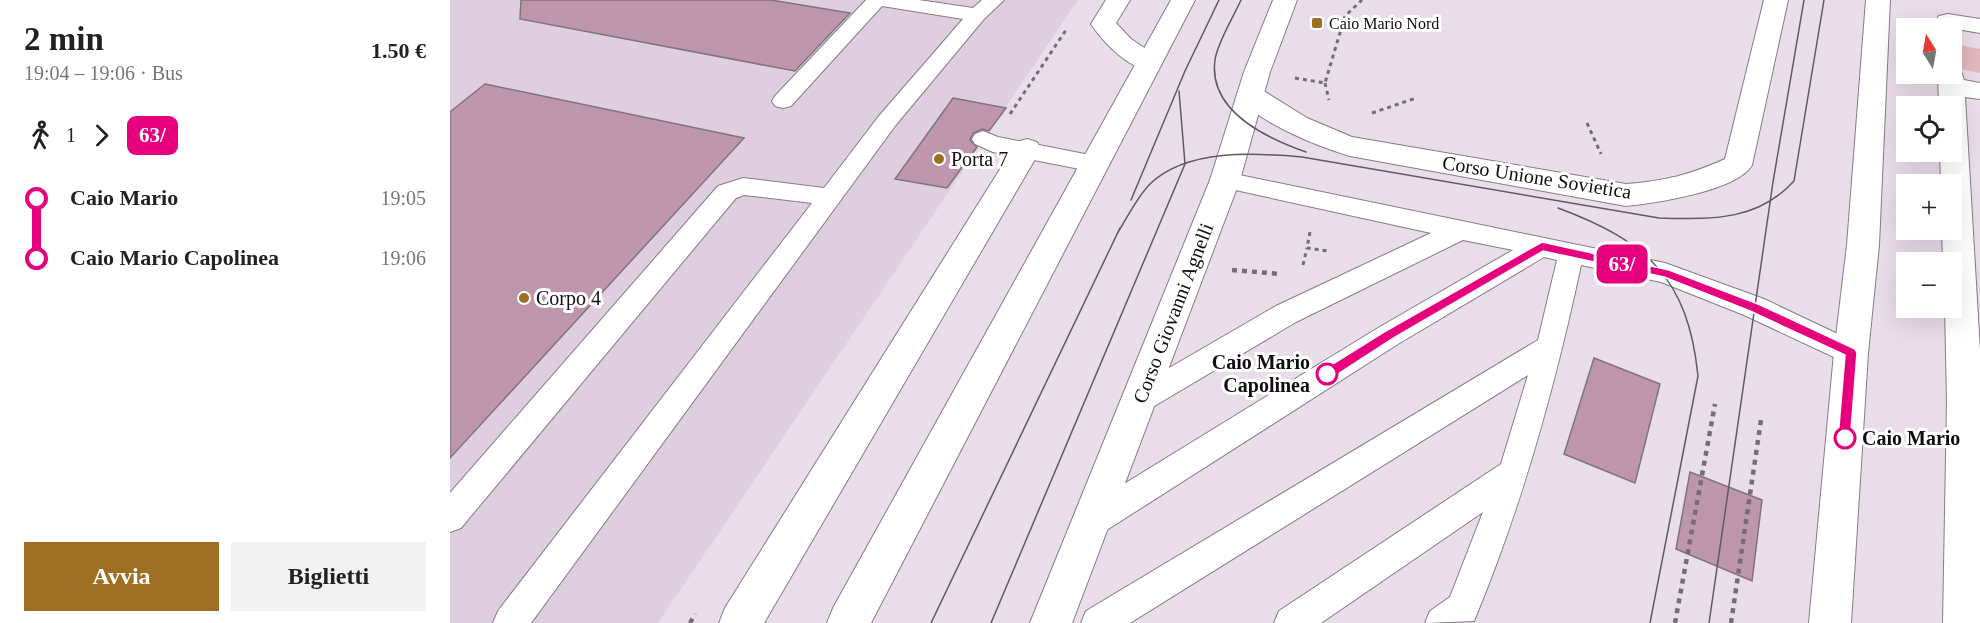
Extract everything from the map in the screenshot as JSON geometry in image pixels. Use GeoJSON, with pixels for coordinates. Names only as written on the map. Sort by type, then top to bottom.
{"type":"FeatureCollection","features":[{"type":"Feature","properties":{"kind":"main road"},"geometry":{"type":"LineString","coordinates":[[1118,0],[1103,24],[1122,44],[1149,63]]}},
{"type":"Feature","properties":{"kind":"main road"},"geometry":{"type":"LineString","coordinates":[[848,623],[1183,0]]}},
{"type":"Feature","properties":{"kind":"main road","name":"Corso Giovanni Agnelli"},"geometry":{"type":"LineString","coordinates":[[1051,623],[1141,399],[1170,317],[1225,180],[1250,94],[1285,0]]}},
{"type":"Feature","properties":{"kind":"main road","name":"Corso Unione Sovietica"},"geometry":{"type":"LineString","coordinates":[[1250,94],[1283,119],[1350,147],[1626,195],[1650,193],[1699,183],[1738,165],[1776,0]]}},
{"type":"Feature","properties":{"kind":"main road"},"geometry":{"type":"LineString","coordinates":[[1830,623],[1851,353],[1863,245],[1878,0]]}},
{"type":"Feature","properties":{"kind":"main road"},"geometry":{"type":"LineString","coordinates":[[1948,17],[1980,26]]}},
{"type":"Feature","properties":{"kind":"main road"},"geometry":{"type":"LineString","coordinates":[[1961,84],[1972,403],[1964,623]]}},
{"type":"Feature","properties":{"kind":"main road"},"geometry":{"type":"LineString","coordinates":[[740,623],[1027,149]]}},
{"type":"Feature","properties":{"kind":"lane"},"geometry":{"type":"LineString","coordinates":[[783,101],[876,0]]}},
{"type":"Feature","properties":{"kind":"lane"},"geometry":{"type":"LineString","coordinates":[[882,0],[977,15]]}},
{"type":"Feature","properties":{"kind":"lane"},"geometry":{"type":"LineString","coordinates":[[510,623],[887,121],[977,15],[994,0]]}},
{"type":"Feature","properties":{"kind":"lane"},"geometry":{"type":"LineString","coordinates":[[983,139],[993,144],[1095,164]]}},
{"type":"Feature","properties":{"kind":"lane"},"geometry":{"type":"LineString","coordinates":[[1225,180],[1665,273],[1754,308],[1851,353]]}},
{"type":"Feature","properties":{"kind":"lane"},"geometry":{"type":"LineString","coordinates":[[450,517],[727,192],[742,186],[829,197]]}},
{"type":"Feature","properties":{"kind":"lane"},"geometry":{"type":"LineString","coordinates":[[1141,399],[1286,314],[1462,229]]}},
{"type":"Feature","properties":{"kind":"lane"},"geometry":{"type":"LineString","coordinates":[[1091,522],[1388,336],[1542,246]]}},
{"type":"Feature","properties":{"kind":"lane"},"geometry":{"type":"LineString","coordinates":[[1442,623],[1462,609],[1514,473],[1550,348],[1571,253]]}},
{"type":"Feature","properties":{"kind":"lane"},"geometry":{"type":"LineString","coordinates":[[1098,623],[1550,348]]}},
{"type":"Feature","properties":{"kind":"lane"},"geometry":{"type":"LineString","coordinates":[[1292,623],[1514,473]]}},
{"type":"Feature","properties":{"kind":"path"},"geometry":{"type":"LineString","coordinates":[[1289,76],[1325,83],[1345,16],[1362,0]]}},
{"type":"Feature","properties":{"kind":"path"},"geometry":{"type":"LineString","coordinates":[[1366,115],[1416,98]]}},
{"type":"Feature","properties":{"kind":"path"},"geometry":{"type":"LineString","coordinates":[[1312,225],[1307,248],[1329,252]]}},
{"type":"Feature","properties":{"kind":"path"},"geometry":{"type":"LineString","coordinates":[[1222,269],[1289,275]]}},
{"type":"Feature","properties":{"kind":"path"},"geometry":{"type":"LineString","coordinates":[[1675,623],[1715,404]]}},
{"type":"Feature","properties":{"kind":"path"},"geometry":{"type":"LineString","coordinates":[[1731,623],[1761,420]]}},
{"type":"Feature","properties":{"kind":"shaded area"},"geometry":{"type":"Polygon","coordinates":[[[450,0],[1078,0],[658,623],[450,623],[450,0]]]}},
{"type":"Feature","properties":{"kind":"shaded area"},"geometry":{"type":"Polygon","coordinates":[[[1962,46],[1980,49],[1980,73],[1962,69],[1962,46]]]}},
{"type":"Feature","properties":{"kind":"building"},"geometry":{"type":"Polygon","coordinates":[[[521,0],[771,0],[850,13],[795,71],[520,19],[521,0]]]}},
{"type":"Feature","properties":{"kind":"building","name":"Corpo 4"},"geometry":{"type":"Polygon","coordinates":[[[485,84],[744,138],[450,458],[450,112],[485,84]]]}},
{"type":"Feature","properties":{"kind":"building","name":"Porta 7"},"geometry":{"type":"Polygon","coordinates":[[[953,98],[1006,108],[989,131],[982,129],[973,133],[970,140],[977,147],[947,188],[895,179],[953,98]]]}},
{"type":"Feature","properties":{"kind":"building"},"geometry":{"type":"Polygon","coordinates":[[[1594,358],[1660,384],[1635,483],[1564,454],[1594,358]]]}},
{"type":"Feature","properties":{"kind":"building"},"geometry":{"type":"Polygon","coordinates":[[[1690,472],[1762,500],[1752,581],[1676,549],[1690,472]]]}},
{"type":"Feature","properties":{"kind":"tram line"},"geometry":{"type":"LineString","coordinates":[[1131,200],[1185,71],[1219,0]]}},
{"type":"Feature","properties":{"kind":"tram line"},"geometry":{"type":"LineString","coordinates":[[1241,0],[1216,53],[1215,78],[1221,94],[1230,108],[1243,120],[1274,139],[1306,152]]}},
{"type":"Feature","properties":{"kind":"tram line"},"geometry":{"type":"LineString","coordinates":[[1770,200],[1804,0]]}},
{"type":"Feature","properties":{"kind":"tram line"},"geometry":{"type":"LineString","coordinates":[[1770,200],[1794,181],[1824,0]]}},
{"type":"Feature","properties":{"kind":"tram line"},"geometry":{"type":"LineString","coordinates":[[1179,91],[1185,163]]}},
{"type":"Feature","properties":{"kind":"tram line"},"geometry":{"type":"LineString","coordinates":[[1185,163],[1243,154],[1302,157],[1659,218],[1714,218],[1748,211],[1770,200]]}},
{"type":"Feature","properties":{"kind":"tram line"},"geometry":{"type":"LineString","coordinates":[[991,623],[1185,163]]}},
{"type":"Feature","properties":{"kind":"tram line"},"geometry":{"type":"LineString","coordinates":[[1118,233],[1145,189],[1165,172],[1185,163]]}},
{"type":"Feature","properties":{"kind":"tram line"},"geometry":{"type":"LineString","coordinates":[[1709,623],[1770,200]]}},
{"type":"Feature","properties":{"kind":"tram line"},"geometry":{"type":"LineString","coordinates":[[1558,208],[1616,234],[1639,250],[1658,268],[1673,288],[1693,342],[1698,376],[1650,623]]}},
{"type":"Feature","properties":{"kind":"tram line"},"geometry":{"type":"LineString","coordinates":[[1118,233],[1120,228]]}},
{"type":"Feature","properties":{"kind":"tram line"},"geometry":{"type":"LineString","coordinates":[[931,623],[1118,233]]}},
{"type":"Feature","properties":{"kind":"bus line","name":"63/"},"geometry":{"type":"LineString","coordinates":[[1327,374],[1542,246],[1665,273],[1731,298],[1851,353],[1845,438]]}},
{"type":"Feature","properties":{"kind":"place","name":"Caio Mario Nord"},"geometry":{"type":"Point","coordinates":[1317,23]}},
{"type":"Feature","properties":{"kind":"place","name":"Porta 7"},"geometry":{"type":"Point","coordinates":[939,159]}},
{"type":"Feature","properties":{"kind":"place","name":"Corpo 4"},"geometry":{"type":"Point","coordinates":[524,298]}},
{"type":"Feature","properties":{"kind":"place","name":"Caio Mario Capolinea"},"geometry":{"type":"Point","coordinates":[1327,374]}},
{"type":"Feature","properties":{"kind":"place","name":"Caio Mario"},"geometry":{"type":"Point","coordinates":[1845,438]}}]}
